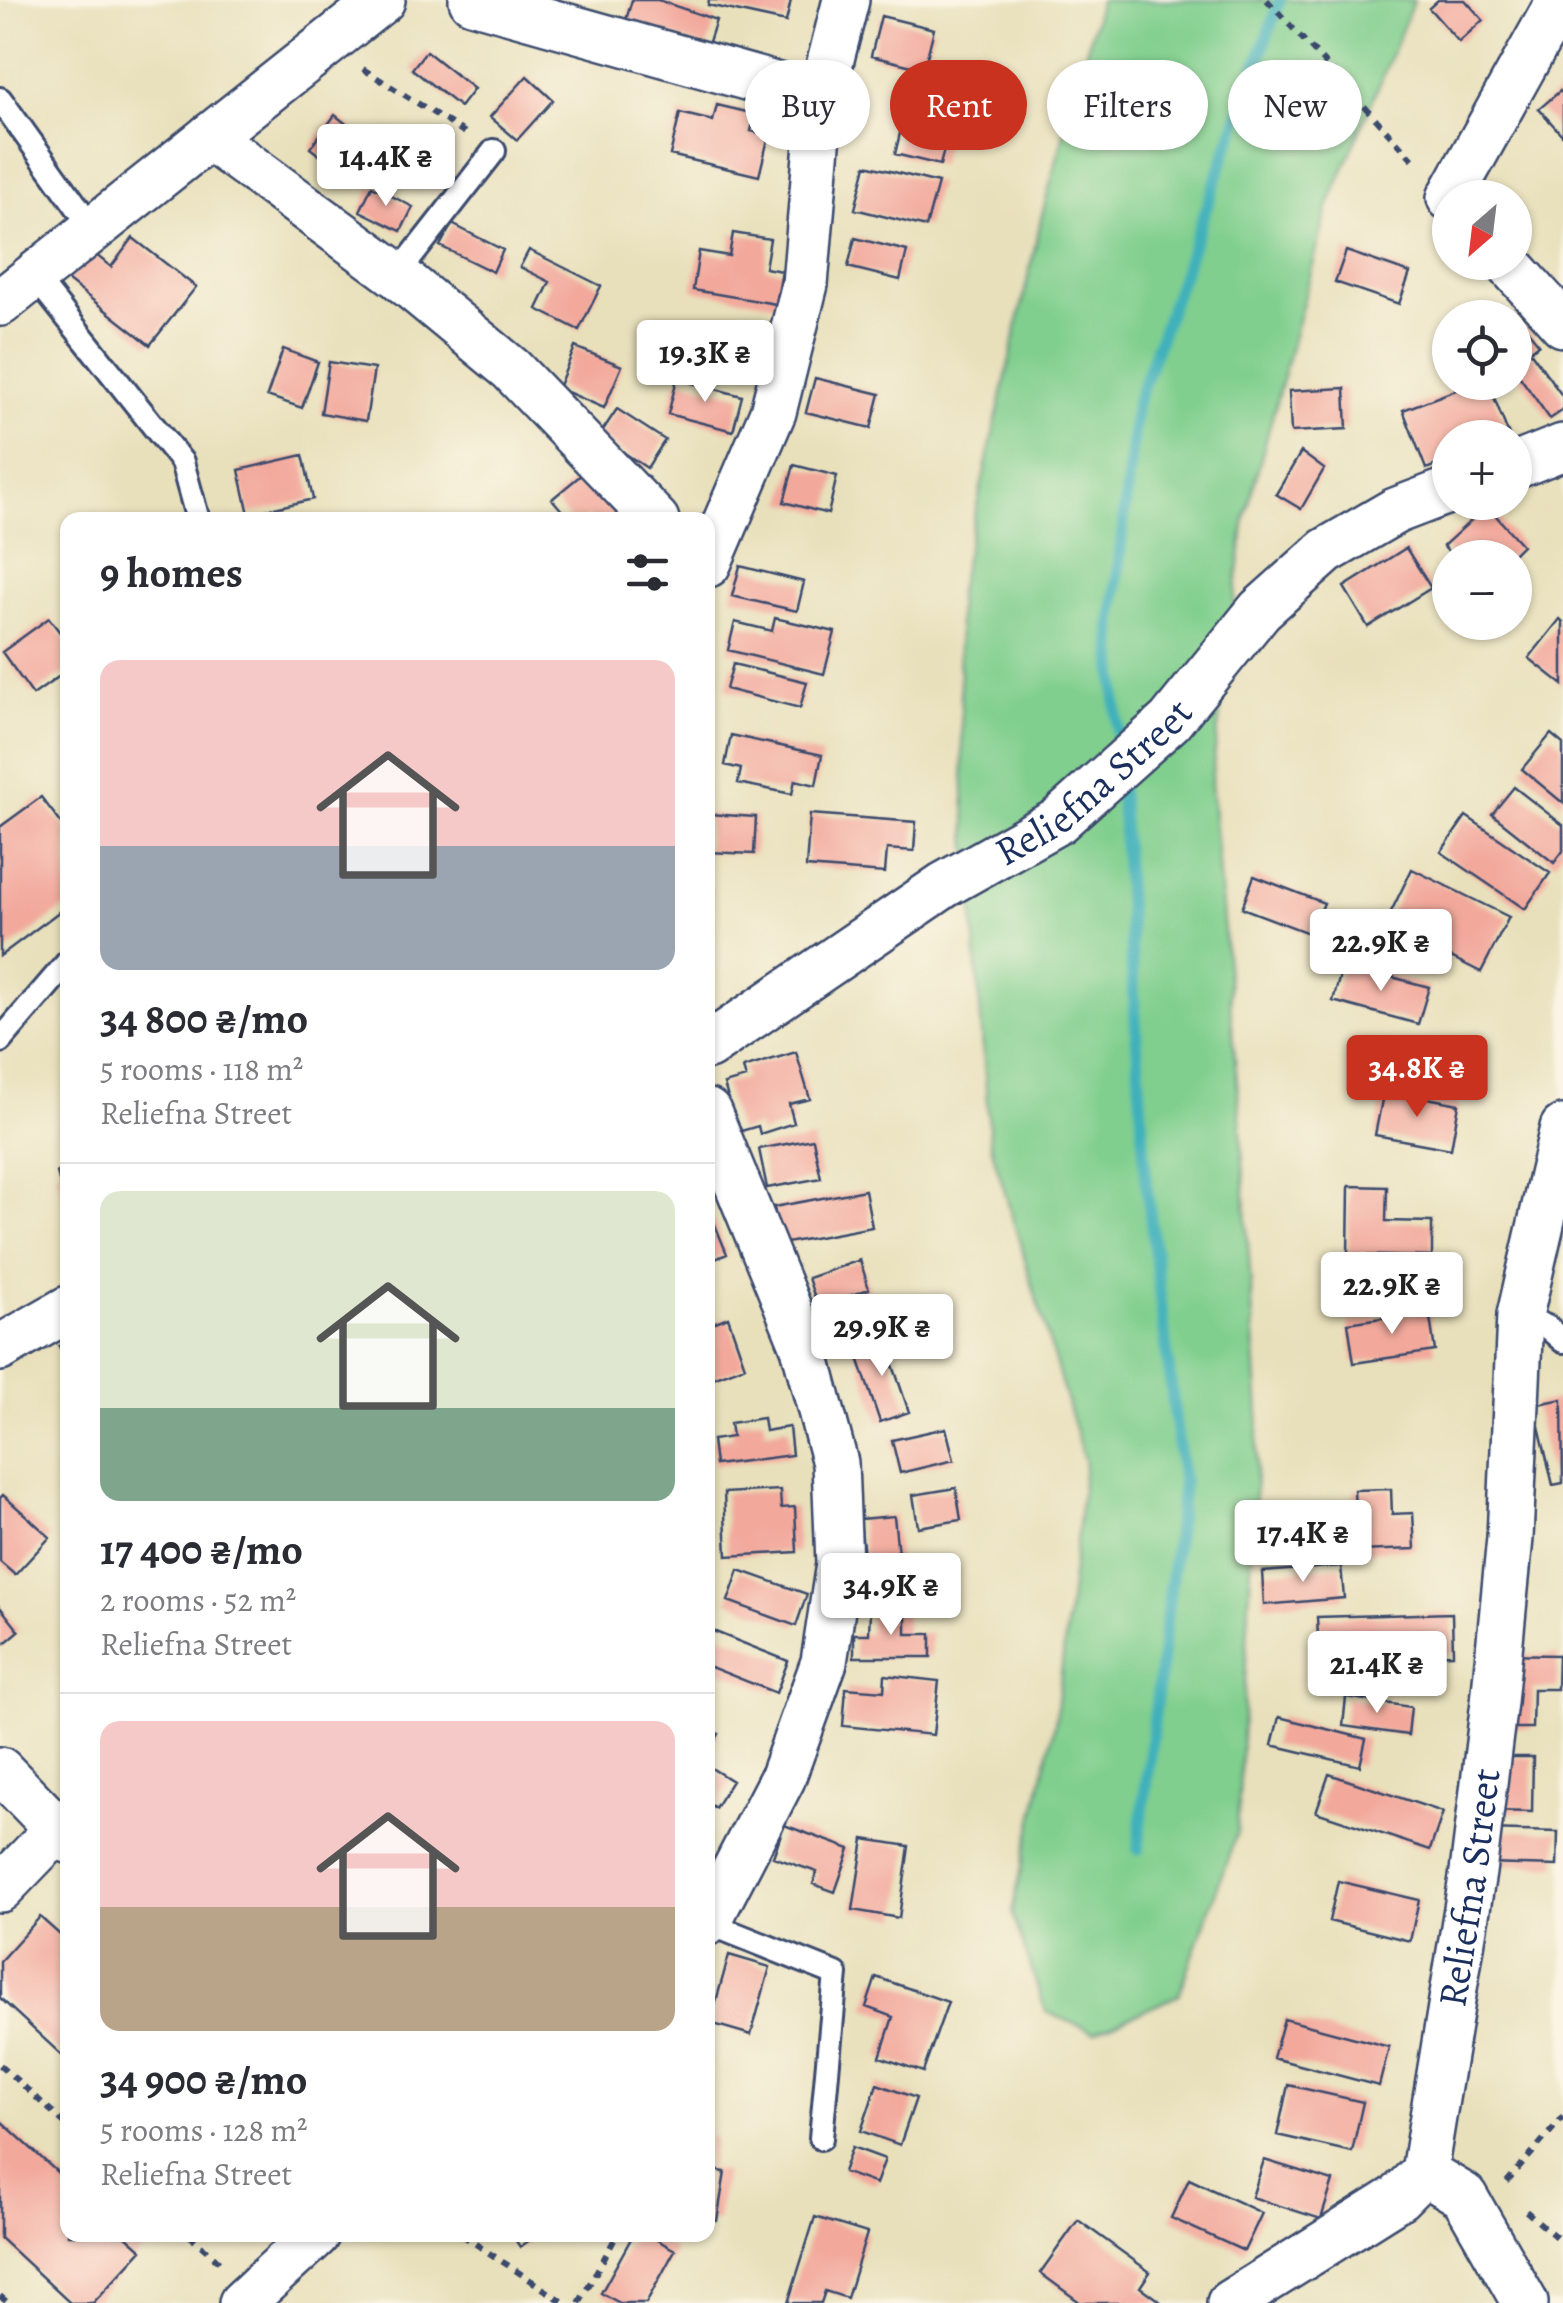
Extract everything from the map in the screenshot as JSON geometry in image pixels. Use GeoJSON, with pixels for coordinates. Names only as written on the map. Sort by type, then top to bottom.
{"type":"FeatureCollection","features":[{"type":"Feature","properties":{"kind":"street"},"geometry":{"type":"LineString","coordinates":[[17,290],[382,0]]}},
{"type":"Feature","properties":{"kind":"street"},"geometry":{"type":"LineString","coordinates":[[472,0],[745,77]]}},
{"type":"Feature","properties":{"kind":"street"},"geometry":{"type":"LineString","coordinates":[[831,60],[846,0]]}},
{"type":"Feature","properties":{"kind":"street"},"geometry":{"type":"LineString","coordinates":[[1461,180],[1560,0]]}},
{"type":"Feature","properties":{"kind":"street"},"geometry":{"type":"LineString","coordinates":[[209,137],[397,275],[511,368],[648,512]]}},
{"type":"Feature","properties":{"kind":"street"},"geometry":{"type":"LineString","coordinates":[[715,548],[774,412],[805,284],[817,150]]}},
{"type":"Feature","properties":{"kind":"street"},"geometry":{"type":"LineString","coordinates":[[1523,280],[1563,324]]}},
{"type":"Feature","properties":{"kind":"street"},"geometry":{"type":"LineString","coordinates":[[1532,459],[1563,447]]}},
{"type":"Feature","properties":{"kind":"street","name":"Reliefna Street"},"geometry":{"type":"LineString","coordinates":[[715,1041],[944,885],[1058,821],[1170,721],[1260,610],[1326,551],[1395,511],[1432,497]]}},
{"type":"Feature","properties":{"kind":"street","name":"Reliefna Street"},"geometry":{"type":"LineString","coordinates":[[1424,2172],[1473,1872],[1494,1702],[1510,1538],[1520,1315],[1563,1128]]}},
{"type":"Feature","properties":{"kind":"street"},"geometry":{"type":"LineString","coordinates":[[715,1129],[804,1347],[835,1463],[839,1564],[824,1662],[782,1779],[715,1908]]}},
{"type":"Feature","properties":{"kind":"street"},"geometry":{"type":"LineString","coordinates":[[0,1348],[60,1314]]}},
{"type":"Feature","properties":{"kind":"street"},"geometry":{"type":"LineString","coordinates":[[0,1770],[60,1833]]}},
{"type":"Feature","properties":{"kind":"street"},"geometry":{"type":"LineString","coordinates":[[0,1888],[60,1837]]}},
{"type":"Feature","properties":{"kind":"street"},"geometry":{"type":"LineString","coordinates":[[1230,2303],[1399,2198],[1424,2172],[1464,2196],[1525,2303]]}},
{"type":"Feature","properties":{"kind":"street"},"geometry":{"type":"LineString","coordinates":[[242,2303],[308,2242]]}},
{"type":"Feature","properties":{"kind":"lane"},"geometry":{"type":"LineString","coordinates":[[0,99],[93,229]]}},
{"type":"Feature","properties":{"kind":"lane"},"geometry":{"type":"LineString","coordinates":[[397,275],[494,150]]}},
{"type":"Feature","properties":{"kind":"lane"},"geometry":{"type":"LineString","coordinates":[[17,290],[182,462],[196,512]]}},
{"type":"Feature","properties":{"kind":"lane"},"geometry":{"type":"LineString","coordinates":[[0,1041],[60,971]]}},
{"type":"Feature","properties":{"kind":"lane"},"geometry":{"type":"LineString","coordinates":[[1520,1315],[1547,1327],[1563,1341]]}},
{"type":"Feature","properties":{"kind":"lane"},"geometry":{"type":"LineString","coordinates":[[715,1925],[836,1974],[822,2138]]}},
{"type":"Feature","properties":{"kind":"path"},"geometry":{"type":"LineString","coordinates":[[1267,0],[1432,180]]}},
{"type":"Feature","properties":{"kind":"path"},"geometry":{"type":"LineString","coordinates":[[325,45],[494,150]]}},
{"type":"Feature","properties":{"kind":"path"},"geometry":{"type":"LineString","coordinates":[[0,2065],[60,2119]]}},
{"type":"Feature","properties":{"kind":"path"},"geometry":{"type":"LineString","coordinates":[[1500,2189],[1563,2117]]}},
{"type":"Feature","properties":{"kind":"path"},"geometry":{"type":"LineString","coordinates":[[1513,2200],[1563,2242]]}},
{"type":"Feature","properties":{"kind":"path"},"geometry":{"type":"LineString","coordinates":[[473,2242],[565,2303]]}},
{"type":"Feature","properties":{"kind":"path"},"geometry":{"type":"LineString","coordinates":[[579,2303],[613,2242]]}},
{"type":"Feature","properties":{"kind":"path"},"geometry":{"type":"LineString","coordinates":[[0,2296],[8,2303]]}},
{"type":"Feature","properties":{"kind":"green space"},"geometry":{"type":"Polygon","coordinates":[[[1100,0],[1414,0],[1362,125],[1362,60],[1228,60],[1228,150],[1352,150],[1329,205],[1245,518],[1211,782],[1240,1116],[1259,1414],[1237,1832],[1179,1995],[1095,2032],[1046,2012],[1012,1912],[1056,1718],[1085,1463],[990,1142],[964,793],[957,595],[1059,150],[1208,150],[1208,60],[1084,60],[1100,0]]]}},
{"type":"Feature","properties":{"kind":"building"},"geometry":{"type":"Polygon","coordinates":[[[632,0],[658,0],[716,20],[707,48],[626,20],[632,0]]]}},
{"type":"Feature","properties":{"kind":"building"},"geometry":{"type":"Polygon","coordinates":[[[709,0],[791,0],[786,22],[708,5],[709,0]]]}},
{"type":"Feature","properties":{"kind":"building"},"geometry":{"type":"Polygon","coordinates":[[[1438,0],[1465,0],[1483,20],[1459,42],[1429,8],[1438,0]]]}},
{"type":"Feature","properties":{"kind":"building"},"geometry":{"type":"Polygon","coordinates":[[[881,16],[934,29],[926,60],[890,61],[871,56],[881,16]]]}},
{"type":"Feature","properties":{"kind":"building"},"geometry":{"type":"Polygon","coordinates":[[[426,51],[474,89],[460,107],[412,69],[426,51]]]}},
{"type":"Feature","properties":{"kind":"building"},"geometry":{"type":"Polygon","coordinates":[[[527,76],[553,100],[517,140],[490,117],[527,76]]]}},
{"type":"Feature","properties":{"kind":"building"},"geometry":{"type":"Polygon","coordinates":[[[1560,91],[1563,94],[1563,136],[1539,109],[1560,91]]]}},
{"type":"Feature","properties":{"kind":"building"},"geometry":{"type":"Polygon","coordinates":[[[717,105],[745,112],[745,150],[765,150],[759,176],[670,155],[680,113],[713,121],[717,105]]]}},
{"type":"Feature","properties":{"kind":"building"},"geometry":{"type":"Polygon","coordinates":[[[335,115],[359,134],[335,167],[310,148],[335,115]]]}},
{"type":"Feature","properties":{"kind":"building"},"geometry":{"type":"Polygon","coordinates":[[[896,150],[944,150],[940,165],[895,154],[896,150]]]}},
{"type":"Feature","properties":{"kind":"building"},"geometry":{"type":"Polygon","coordinates":[[[866,165],[938,183],[926,227],[855,209],[866,165]]]}},
{"type":"Feature","properties":{"kind":"building"},"geometry":{"type":"Polygon","coordinates":[[[372,186],[413,207],[401,231],[360,211],[372,186]]]}},
{"type":"Feature","properties":{"kind":"building"},"geometry":{"type":"Polygon","coordinates":[[[452,224],[503,250],[493,272],[440,246],[452,224]]]}},
{"type":"Feature","properties":{"kind":"building"},"geometry":{"type":"Polygon","coordinates":[[[733,233],[770,239],[765,268],[782,271],[776,304],[693,290],[699,251],[729,256],[733,233]]]}},
{"type":"Feature","properties":{"kind":"building"},"geometry":{"type":"Polygon","coordinates":[[[133,238],[196,287],[150,345],[67,280],[90,250],[111,267],[133,238]]]}},
{"type":"Feature","properties":{"kind":"building"},"geometry":{"type":"Polygon","coordinates":[[[855,238],[907,251],[900,280],[848,267],[855,238]]]}},
{"type":"Feature","properties":{"kind":"building"},"geometry":{"type":"Polygon","coordinates":[[[529,250],[601,286],[579,330],[537,309],[550,282],[520,267],[529,250]]]}},
{"type":"Feature","properties":{"kind":"building"},"geometry":{"type":"Polygon","coordinates":[[[1346,251],[1410,273],[1399,304],[1335,282],[1346,251]]]}},
{"type":"Feature","properties":{"kind":"building"},"geometry":{"type":"Polygon","coordinates":[[[575,347],[622,366],[604,408],[558,388],[575,347]]]}},
{"type":"Feature","properties":{"kind":"building"},"geometry":{"type":"Polygon","coordinates":[[[283,349],[318,362],[302,408],[267,396],[283,349]]]}},
{"type":"Feature","properties":{"kind":"building"},"geometry":{"type":"Polygon","coordinates":[[[1532,354],[1563,397],[1563,410],[1550,419],[1532,394],[1532,354]]]}},
{"type":"Feature","properties":{"kind":"building"},"geometry":{"type":"Polygon","coordinates":[[[329,362],[374,369],[366,421],[321,413],[329,362]]]}},
{"type":"Feature","properties":{"kind":"building"},"geometry":{"type":"Polygon","coordinates":[[[815,378],[880,394],[871,428],[806,412],[815,378]]]}},
{"type":"Feature","properties":{"kind":"building"},"geometry":{"type":"Polygon","coordinates":[[[677,379],[742,396],[733,431],[668,414],[677,379]]]}},
{"type":"Feature","properties":{"kind":"building"},"geometry":{"type":"Polygon","coordinates":[[[1345,388],[1347,429],[1291,432],[1289,391],[1345,388]]]}},
{"type":"Feature","properties":{"kind":"building"},"geometry":{"type":"Polygon","coordinates":[[[1432,399],[1495,400],[1503,420],[1432,420],[1432,467],[1426,469],[1403,410],[1432,399]]]}},
{"type":"Feature","properties":{"kind":"building"},"geometry":{"type":"Polygon","coordinates":[[[617,409],[665,440],[647,468],[599,436],[617,409]]]}},
{"type":"Feature","properties":{"kind":"building"},"geometry":{"type":"Polygon","coordinates":[[[1301,452],[1324,469],[1301,509],[1276,494],[1301,452]]]}},
{"type":"Feature","properties":{"kind":"building"},"geometry":{"type":"Polygon","coordinates":[[[303,455],[313,499],[249,512],[239,470],[303,455]]]}},
{"type":"Feature","properties":{"kind":"building"},"geometry":{"type":"Polygon","coordinates":[[[794,465],[837,476],[828,514],[784,502],[794,465]]]}},
{"type":"Feature","properties":{"kind":"building"},"geometry":{"type":"Polygon","coordinates":[[[587,470],[621,511],[563,512],[552,499],[587,470]]]}},
{"type":"Feature","properties":{"kind":"building"},"geometry":{"type":"Polygon","coordinates":[[[1472,520],[1500,520],[1518,540],[1450,540],[1472,520]]]}},
{"type":"Feature","properties":{"kind":"building"},"geometry":{"type":"Polygon","coordinates":[[[1406,548],[1431,588],[1368,627],[1344,587],[1406,548]]]}},
{"type":"Feature","properties":{"kind":"building"},"geometry":{"type":"Polygon","coordinates":[[[740,566],[804,582],[797,611],[732,596],[740,566]]]}},
{"type":"Feature","properties":{"kind":"building"},"geometry":{"type":"Polygon","coordinates":[[[49,618],[60,632],[60,676],[33,695],[2,652],[49,618]]]}},
{"type":"Feature","properties":{"kind":"building"},"geometry":{"type":"Polygon","coordinates":[[[775,618],[835,632],[824,674],[728,650],[735,622],[772,631],[775,618]]]}},
{"type":"Feature","properties":{"kind":"building"},"geometry":{"type":"Polygon","coordinates":[[[1560,619],[1563,622],[1563,685],[1529,658],[1560,619]]]}},
{"type":"Feature","properties":{"kind":"building"},"geometry":{"type":"Polygon","coordinates":[[[733,664],[807,682],[800,708],[726,689],[733,664]]]}},
{"type":"Feature","properties":{"kind":"building"},"geometry":{"type":"Polygon","coordinates":[[[1551,734],[1563,744],[1563,803],[1522,769],[1551,734]]]}},
{"type":"Feature","properties":{"kind":"building"},"geometry":{"type":"Polygon","coordinates":[[[731,735],[822,755],[816,785],[795,780],[792,794],[738,783],[741,769],[725,765],[731,735]]]}},
{"type":"Feature","properties":{"kind":"building"},"geometry":{"type":"Polygon","coordinates":[[[1514,787],[1563,825],[1563,851],[1554,863],[1492,814],[1514,787]]]}},
{"type":"Feature","properties":{"kind":"building"},"geometry":{"type":"Polygon","coordinates":[[[41,797],[60,822],[60,911],[0,956],[0,827],[41,797]]]}},
{"type":"Feature","properties":{"kind":"building"},"geometry":{"type":"Polygon","coordinates":[[[715,814],[756,817],[754,854],[715,852],[715,814]]]}},
{"type":"Feature","properties":{"kind":"building"},"geometry":{"type":"Polygon","coordinates":[[[810,814],[916,822],[914,851],[887,849],[885,873],[806,867],[810,814]]]}},
{"type":"Feature","properties":{"kind":"building"},"geometry":{"type":"Polygon","coordinates":[[[1466,816],[1550,873],[1525,909],[1441,852],[1466,816]]]}},
{"type":"Feature","properties":{"kind":"building"},"geometry":{"type":"Polygon","coordinates":[[[1412,869],[1509,917],[1481,972],[1385,924],[1412,869]]]}},
{"type":"Feature","properties":{"kind":"building"},"geometry":{"type":"Polygon","coordinates":[[[1254,876],[1324,903],[1311,934],[1242,908],[1254,876]]]}},
{"type":"Feature","properties":{"kind":"building"},"geometry":{"type":"Polygon","coordinates":[[[1343,964],[1429,987],[1418,1024],[1333,1001],[1343,964]]]}},
{"type":"Feature","properties":{"kind":"building"},"geometry":{"type":"Polygon","coordinates":[[[796,1052],[810,1099],[789,1104],[794,1123],[760,1134],[758,1126],[738,1132],[724,1084],[746,1078],[743,1068],[796,1052]]]}},
{"type":"Feature","properties":{"kind":"building"},"geometry":{"type":"Polygon","coordinates":[[[1384,1090],[1459,1104],[1451,1149],[1375,1135],[1384,1090]]]}},
{"type":"Feature","properties":{"kind":"building"},"geometry":{"type":"Polygon","coordinates":[[[813,1139],[821,1178],[767,1188],[759,1149],[813,1139]]]}},
{"type":"Feature","properties":{"kind":"building"},"geometry":{"type":"Polygon","coordinates":[[[1349,1186],[1387,1187],[1386,1221],[1432,1222],[1432,1257],[1348,1255],[1349,1186]]]}},
{"type":"Feature","properties":{"kind":"building"},"geometry":{"type":"Polygon","coordinates":[[[865,1190],[872,1227],[781,1244],[774,1207],[865,1190]]]}},
{"type":"Feature","properties":{"kind":"building"},"geometry":{"type":"Polygon","coordinates":[[[715,1225],[727,1254],[715,1259],[715,1225]]]}},
{"type":"Feature","properties":{"kind":"building"},"geometry":{"type":"Polygon","coordinates":[[[860,1260],[869,1289],[818,1307],[808,1278],[860,1260]]]}},
{"type":"Feature","properties":{"kind":"building"},"geometry":{"type":"Polygon","coordinates":[[[1429,1311],[1435,1351],[1354,1363],[1348,1323],[1429,1311]]]}},
{"type":"Feature","properties":{"kind":"building"},"geometry":{"type":"Polygon","coordinates":[[[728,1317],[745,1366],[715,1377],[715,1322],[728,1317]]]}},
{"type":"Feature","properties":{"kind":"building"},"geometry":{"type":"Polygon","coordinates":[[[883,1336],[909,1412],[880,1422],[854,1346],[883,1336]]]}},
{"type":"Feature","properties":{"kind":"building"},"geometry":{"type":"Polygon","coordinates":[[[1562,1399],[1563,1483],[1553,1485],[1534,1405],[1562,1399]]]}},
{"type":"Feature","properties":{"kind":"building"},"geometry":{"type":"Polygon","coordinates":[[[763,1418],[765,1431],[789,1427],[792,1455],[715,1465],[715,1440],[732,1437],[730,1423],[763,1418]]]}},
{"type":"Feature","properties":{"kind":"building"},"geometry":{"type":"Polygon","coordinates":[[[946,1428],[954,1460],[900,1473],[892,1440],[946,1428]]]}},
{"type":"Feature","properties":{"kind":"building"},"geometry":{"type":"Polygon","coordinates":[[[956,1488],[961,1520],[918,1527],[913,1495],[956,1488]]]}},
{"type":"Feature","properties":{"kind":"building"},"geometry":{"type":"Polygon","coordinates":[[[1391,1489],[1392,1514],[1413,1513],[1415,1549],[1357,1551],[1354,1490],[1391,1489]]]}},
{"type":"Feature","properties":{"kind":"building"},"geometry":{"type":"Polygon","coordinates":[[[780,1490],[781,1508],[795,1507],[797,1552],[727,1556],[724,1493],[780,1490]]]}},
{"type":"Feature","properties":{"kind":"building"},"geometry":{"type":"Polygon","coordinates":[[[3,1495],[50,1537],[15,1575],[0,1562],[3,1495]]]}},
{"type":"Feature","properties":{"kind":"building"},"geometry":{"type":"Polygon","coordinates":[[[894,1516],[899,1563],[865,1566],[860,1519],[894,1516]]]}},
{"type":"Feature","properties":{"kind":"building"},"geometry":{"type":"Polygon","coordinates":[[[1341,1566],[1344,1598],[1264,1605],[1262,1572],[1341,1566]]]}},
{"type":"Feature","properties":{"kind":"building"},"geometry":{"type":"Polygon","coordinates":[[[739,1570],[807,1594],[796,1626],[728,1601],[739,1570]]]}},
{"type":"Feature","properties":{"kind":"building"},"geometry":{"type":"Polygon","coordinates":[[[0,1607],[19,1631],[0,1647],[0,1607]]]}},
{"type":"Feature","properties":{"kind":"building"},"geometry":{"type":"Polygon","coordinates":[[[870,1610],[906,1611],[906,1634],[931,1634],[931,1657],[854,1657],[854,1634],[869,1634],[870,1610]]]}},
{"type":"Feature","properties":{"kind":"building"},"geometry":{"type":"Polygon","coordinates":[[[1452,1613],[1453,1654],[1319,1658],[1317,1617],[1452,1613]]]}},
{"type":"Feature","properties":{"kind":"building"},"geometry":{"type":"Polygon","coordinates":[[[715,1632],[788,1661],[776,1693],[715,1669],[715,1632]]]}},
{"type":"Feature","properties":{"kind":"building"},"geometry":{"type":"Polygon","coordinates":[[[1503,1654],[1558,1655],[1557,1689],[1533,1689],[1532,1728],[1501,1728],[1503,1654]]]}},
{"type":"Feature","properties":{"kind":"building"},"geometry":{"type":"Polygon","coordinates":[[[885,1675],[939,1681],[933,1735],[843,1726],[846,1688],[884,1691],[885,1675]]]}},
{"type":"Feature","properties":{"kind":"building"},"geometry":{"type":"Polygon","coordinates":[[[1346,1697],[1411,1707],[1408,1735],[1343,1726],[1346,1697]]]}},
{"type":"Feature","properties":{"kind":"building"},"geometry":{"type":"Polygon","coordinates":[[[1279,1717],[1366,1739],[1360,1766],[1272,1745],[1279,1717]]]}},
{"type":"Feature","properties":{"kind":"building"},"geometry":{"type":"Polygon","coordinates":[[[1496,1757],[1533,1757],[1532,1812],[1494,1811],[1496,1757]]]}},
{"type":"Feature","properties":{"kind":"building"},"geometry":{"type":"Polygon","coordinates":[[[715,1770],[732,1781],[715,1808],[715,1770]]]}},
{"type":"Feature","properties":{"kind":"building"},"geometry":{"type":"Polygon","coordinates":[[[1329,1774],[1443,1812],[1430,1850],[1316,1812],[1329,1774]]]}},
{"type":"Feature","properties":{"kind":"building"},"geometry":{"type":"Polygon","coordinates":[[[784,1825],[850,1849],[835,1892],[813,1884],[817,1872],[773,1857],[784,1825]]]}},
{"type":"Feature","properties":{"kind":"building"},"geometry":{"type":"Polygon","coordinates":[[[1488,1830],[1558,1832],[1557,1866],[1487,1864],[1488,1830]]]}},
{"type":"Feature","properties":{"kind":"building"},"geometry":{"type":"Polygon","coordinates":[[[864,1839],[909,1846],[899,1918],[853,1910],[864,1839]]]}},
{"type":"Feature","properties":{"kind":"building"},"geometry":{"type":"Polygon","coordinates":[[[1338,1881],[1419,1900],[1410,1941],[1329,1921],[1338,1881]]]}},
{"type":"Feature","properties":{"kind":"building"},"geometry":{"type":"Polygon","coordinates":[[[40,1917],[60,1935],[60,2054],[0,1998],[0,1961],[40,1917]]]}},
{"type":"Feature","properties":{"kind":"building"},"geometry":{"type":"Polygon","coordinates":[[[729,1955],[770,1967],[751,2035],[715,2024],[715,2005],[729,1955]]]}},
{"type":"Feature","properties":{"kind":"building"},"geometry":{"type":"Polygon","coordinates":[[[876,1977],[948,2002],[923,2072],[880,2057],[893,2017],[866,2007],[876,1977]]]}},
{"type":"Feature","properties":{"kind":"building"},"geometry":{"type":"Polygon","coordinates":[[[1284,2019],[1389,2047],[1379,2086],[1273,2058],[1284,2019]]]}},
{"type":"Feature","properties":{"kind":"building"},"geometry":{"type":"Polygon","coordinates":[[[877,2084],[916,2098],[900,2145],[861,2131],[877,2084]]]}},
{"type":"Feature","properties":{"kind":"building"},"geometry":{"type":"Polygon","coordinates":[[[1288,2085],[1363,2102],[1352,2152],[1277,2135],[1288,2085]]]}},
{"type":"Feature","properties":{"kind":"building"},"geometry":{"type":"Polygon","coordinates":[[[0,2120],[60,2175],[60,2242],[133,2242],[142,2250],[93,2303],[70,2303],[0,2238],[0,2120]]]}},
{"type":"Feature","properties":{"kind":"building"},"geometry":{"type":"Polygon","coordinates":[[[852,2147],[885,2159],[876,2184],[843,2172],[852,2147]]]}},
{"type":"Feature","properties":{"kind":"building"},"geometry":{"type":"Polygon","coordinates":[[[1264,2160],[1333,2181],[1321,2219],[1252,2197],[1264,2160]]]}},
{"type":"Feature","properties":{"kind":"building"},"geometry":{"type":"Polygon","coordinates":[[[715,2170],[725,2172],[715,2221],[715,2170]]]}},
{"type":"Feature","properties":{"kind":"building"},"geometry":{"type":"Polygon","coordinates":[[[1189,2179],[1262,2213],[1244,2251],[1171,2218],[1189,2179]]]}},
{"type":"Feature","properties":{"kind":"building"},"geometry":{"type":"Polygon","coordinates":[[[815,2217],[867,2233],[847,2298],[825,2291],[821,2303],[788,2303],[815,2217]]]}},
{"type":"Feature","properties":{"kind":"building"},"geometry":{"type":"Polygon","coordinates":[[[1078,2220],[1150,2272],[1140,2287],[1162,2303],[1081,2303],[1040,2273],[1078,2220]]]}},
{"type":"Feature","properties":{"kind":"building"},"geometry":{"type":"Polygon","coordinates":[[[629,2242],[661,2242],[675,2250],[646,2303],[620,2303],[601,2293],[629,2242]]]}},
{"type":"Feature","properties":{"kind":"waterway"},"geometry":{"type":"LineString","coordinates":[[1119,752],[1112,627],[1136,405],[1280,0]]}},
{"type":"Feature","properties":{"kind":"waterway"},"geometry":{"type":"LineString","coordinates":[[1120,782],[1146,1182],[1183,1484],[1138,1849]]}}]}
